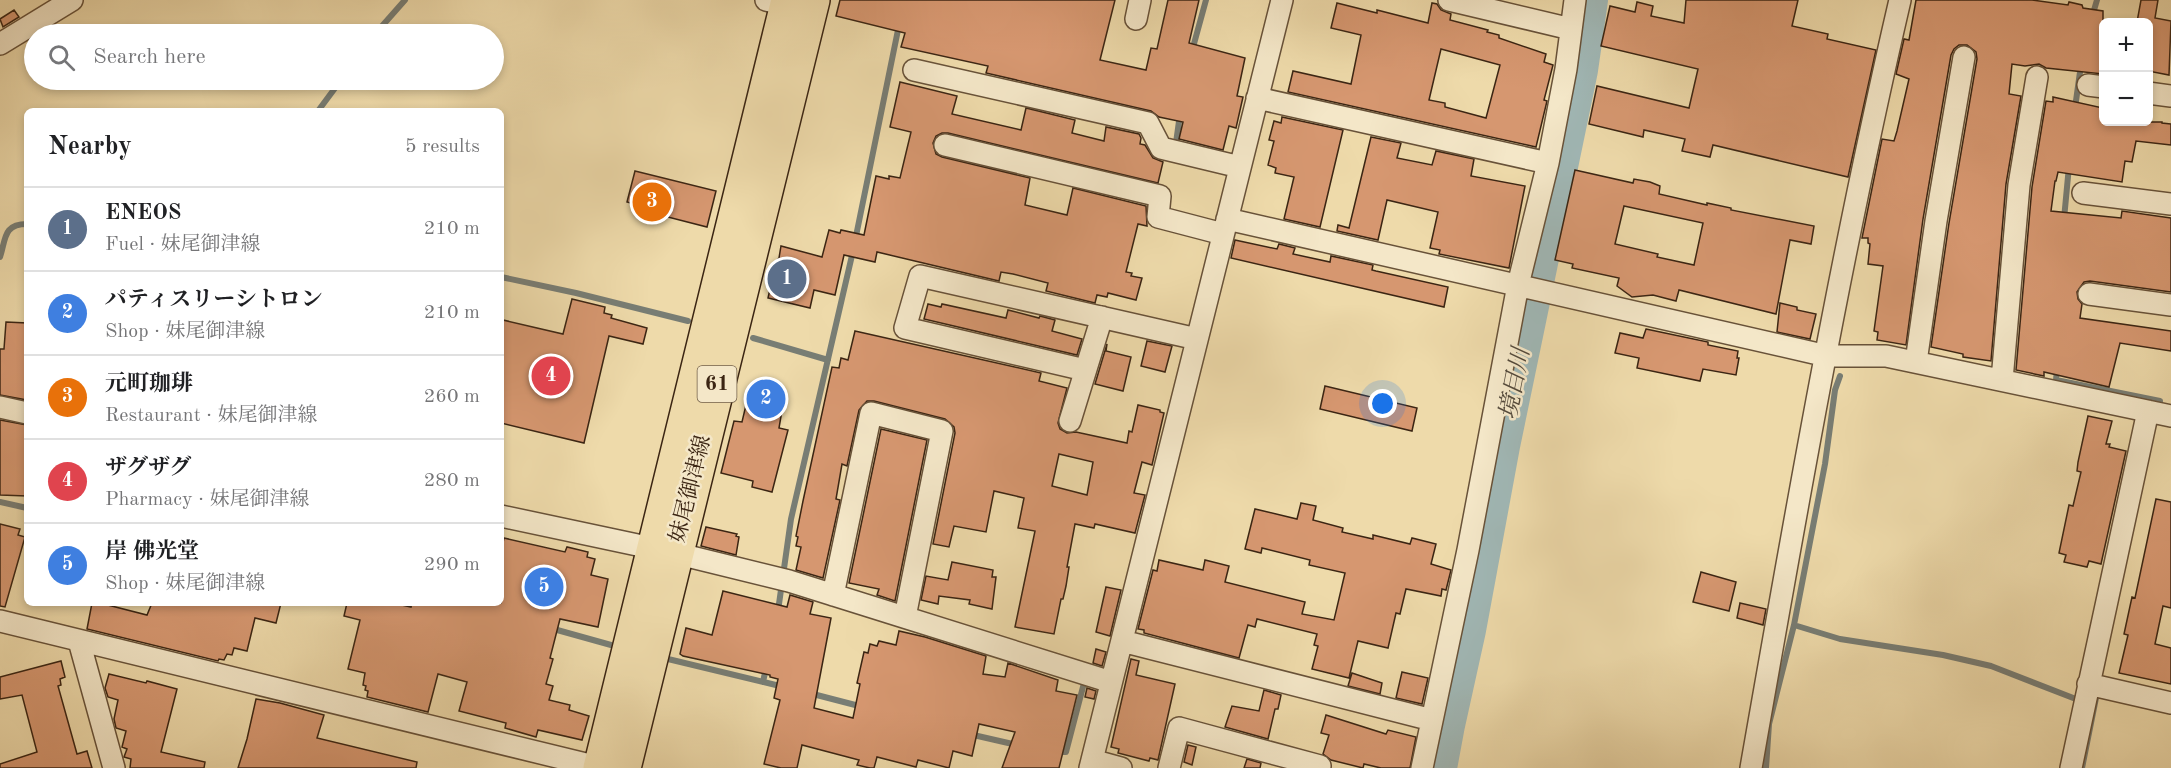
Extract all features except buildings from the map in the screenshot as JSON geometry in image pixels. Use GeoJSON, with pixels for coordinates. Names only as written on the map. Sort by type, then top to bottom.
{"type":"FeatureCollection","features":[{"type":"Feature","properties":{"kind":"main road","name":"妹尾御津線"},"geometry":{"type":"LineString","coordinates":[[624,768],[664,551],[788,1]]}},
{"type":"Feature","properties":{"kind":"main road","name":"妹尾御津線"},"geometry":{"type":"LineString","coordinates":[[600,768],[664,551]]}},
{"type":"Feature","properties":{"kind":"street"},"geometry":{"type":"LineString","coordinates":[[33,24],[72,0]]}},
{"type":"Feature","properties":{"kind":"street"},"geometry":{"type":"LineString","coordinates":[[1120,768],[1091,764],[1282,0]]}},
{"type":"Feature","properties":{"kind":"street"},"geometry":{"type":"LineString","coordinates":[[1449,0],[1571,29]]}},
{"type":"Feature","properties":{"kind":"street"},"geometry":{"type":"LineString","coordinates":[[1422,768],[1468,550],[1528,287],[1575,0]]}},
{"type":"Feature","properties":{"kind":"street"},"geometry":{"type":"LineString","coordinates":[[1751,768],[1827,356],[1882,76],[1900,0]]}},
{"type":"Feature","properties":{"kind":"street"},"geometry":{"type":"LineString","coordinates":[[0,44],[24,29]]}},
{"type":"Feature","properties":{"kind":"street"},"geometry":{"type":"LineString","coordinates":[[1916,362],[1964,57]]}},
{"type":"Feature","properties":{"kind":"street"},"geometry":{"type":"LineString","coordinates":[[914,70],[1148,123],[1161,148],[1240,167]]}},
{"type":"Feature","properties":{"kind":"street"},"geometry":{"type":"LineString","coordinates":[[2002,380],[2019,185],[2037,77]]}},
{"type":"Feature","properties":{"kind":"street"},"geometry":{"type":"LineString","coordinates":[[2153,94],[2171,96]]}},
{"type":"Feature","properties":{"kind":"street"},"geometry":{"type":"LineString","coordinates":[[1257,98],[1548,163]]}},
{"type":"Feature","properties":{"kind":"street"},"geometry":{"type":"LineString","coordinates":[[945,145],[1160,196],[1158,217],[1225,227],[1528,287],[1827,356],[1886,356],[2171,416]]}},
{"type":"Feature","properties":{"kind":"street"},"geometry":{"type":"LineString","coordinates":[[2084,193],[2171,204]]}},
{"type":"Feature","properties":{"kind":"street"},"geometry":{"type":"LineString","coordinates":[[1085,370],[905,328],[920,276],[1197,339]]}},
{"type":"Feature","properties":{"kind":"street"},"geometry":{"type":"LineString","coordinates":[[2089,294],[2171,305]]}},
{"type":"Feature","properties":{"kind":"street"},"geometry":{"type":"LineString","coordinates":[[1070,421],[1101,317]]}},
{"type":"Feature","properties":{"kind":"street"},"geometry":{"type":"LineString","coordinates":[[0,407],[24,412]]}},
{"type":"Feature","properties":{"kind":"street"},"geometry":{"type":"LineString","coordinates":[[2071,768],[2090,692],[2148,411]]}},
{"type":"Feature","properties":{"kind":"street"},"geometry":{"type":"LineString","coordinates":[[833,595],[871,414],[942,431],[904,617]]}},
{"type":"Feature","properties":{"kind":"street"},"geometry":{"type":"LineString","coordinates":[[504,517],[784,579],[1111,682]]}},
{"type":"Feature","properties":{"kind":"street"},"geometry":{"type":"LineString","coordinates":[[0,621],[600,768]]}},
{"type":"Feature","properties":{"kind":"street"},"geometry":{"type":"LineString","coordinates":[[79,641],[114,768]]}},
{"type":"Feature","properties":{"kind":"street"},"geometry":{"type":"LineString","coordinates":[[1122,641],[1432,720]]}},
{"type":"Feature","properties":{"kind":"street"},"geometry":{"type":"LineString","coordinates":[[2090,692],[2171,703]]}},
{"type":"Feature","properties":{"kind":"street"},"geometry":{"type":"LineString","coordinates":[[1169,768],[1179,728],[1320,766]]}},
{"type":"Feature","properties":{"kind":"waterway"},"geometry":{"type":"LineString","coordinates":[[384,24],[405,0]]}},
{"type":"Feature","properties":{"kind":"waterway"},"geometry":{"type":"LineString","coordinates":[[1192,51],[1206,0]]}},
{"type":"Feature","properties":{"kind":"waterway","name":"境目川"},"geometry":{"type":"LineString","coordinates":[[1439,768],[1468,630],[1502,446],[1580,70],[1590,0]]}},
{"type":"Feature","properties":{"kind":"waterway"},"geometry":{"type":"LineString","coordinates":[[2092,17],[2097,0]]}},
{"type":"Feature","properties":{"kind":"waterway"},"geometry":{"type":"LineString","coordinates":[[855,241],[899,25]]}},
{"type":"Feature","properties":{"kind":"waterway"},"geometry":{"type":"LineString","coordinates":[[2075,108],[2081,65]]}},
{"type":"Feature","properties":{"kind":"waterway"},"geometry":{"type":"LineString","coordinates":[[320,108],[334,90]]}},
{"type":"Feature","properties":{"kind":"waterway"},"geometry":{"type":"LineString","coordinates":[[1176,143],[1180,114]]}},
{"type":"Feature","properties":{"kind":"waterway"},"geometry":{"type":"LineString","coordinates":[[2064,219],[2069,166]]}},
{"type":"Feature","properties":{"kind":"waterway"},"geometry":{"type":"LineString","coordinates":[[0,257],[9,230],[24,224]]}},
{"type":"Feature","properties":{"kind":"waterway"},"geometry":{"type":"LineString","coordinates":[[778,611],[791,519],[853,251]]}},
{"type":"Feature","properties":{"kind":"waterway"},"geometry":{"type":"LineString","coordinates":[[504,278],[688,321]]}},
{"type":"Feature","properties":{"kind":"waterway"},"geometry":{"type":"LineString","coordinates":[[753,338],[828,360]]}},
{"type":"Feature","properties":{"kind":"waterway"},"geometry":{"type":"LineString","coordinates":[[2057,369],[2056,380],[2160,401],[2159,404]]}},
{"type":"Feature","properties":{"kind":"waterway"},"geometry":{"type":"LineString","coordinates":[[1766,768],[1769,724],[1794,625],[1825,464],[1835,390],[1840,376]]}},
{"type":"Feature","properties":{"kind":"waterway"},"geometry":{"type":"LineString","coordinates":[[0,502],[24,507]]}},
{"type":"Feature","properties":{"kind":"waterway"},"geometry":{"type":"LineString","coordinates":[[1794,625],[1840,639],[1943,655],[1991,666],[2081,701]]}},
{"type":"Feature","properties":{"kind":"waterway"},"geometry":{"type":"LineString","coordinates":[[550,628],[611,645]]}},
{"type":"Feature","properties":{"kind":"waterway"},"geometry":{"type":"LineString","coordinates":[[668,659],[784,687]]}},
{"type":"Feature","properties":{"kind":"waterway"},"geometry":{"type":"LineString","coordinates":[[763,682],[766,668]]}},
{"type":"Feature","properties":{"kind":"waterway"},"geometry":{"type":"LineString","coordinates":[[1057,752],[1066,752],[1084,683]]}},
{"type":"Feature","properties":{"kind":"waterway"},"geometry":{"type":"LineString","coordinates":[[809,693],[863,707]]}},
{"type":"Feature","properties":{"kind":"waterway"},"geometry":{"type":"LineString","coordinates":[[2082,768],[2096,698]]}},
{"type":"Feature","properties":{"kind":"waterway"},"geometry":{"type":"LineString","coordinates":[[969,734],[1017,745]]}},
{"type":"Feature","properties":{"kind":"place","name":"元町珈琲"},"geometry":{"type":"Point","coordinates":[652,202]}},
{"type":"Feature","properties":{"kind":"place","name":"ENEOS"},"geometry":{"type":"Point","coordinates":[787,279]}},
{"type":"Feature","properties":{"kind":"place","name":"ザグザグ"},"geometry":{"type":"Point","coordinates":[551,376]}},
{"type":"Feature","properties":{"kind":"place","name":"パティスリーシトロン"},"geometry":{"type":"Point","coordinates":[766,399]}},
{"type":"Feature","properties":{"kind":"place","name":"岸 佛光堂"},"geometry":{"type":"Point","coordinates":[544,587]}}]}
